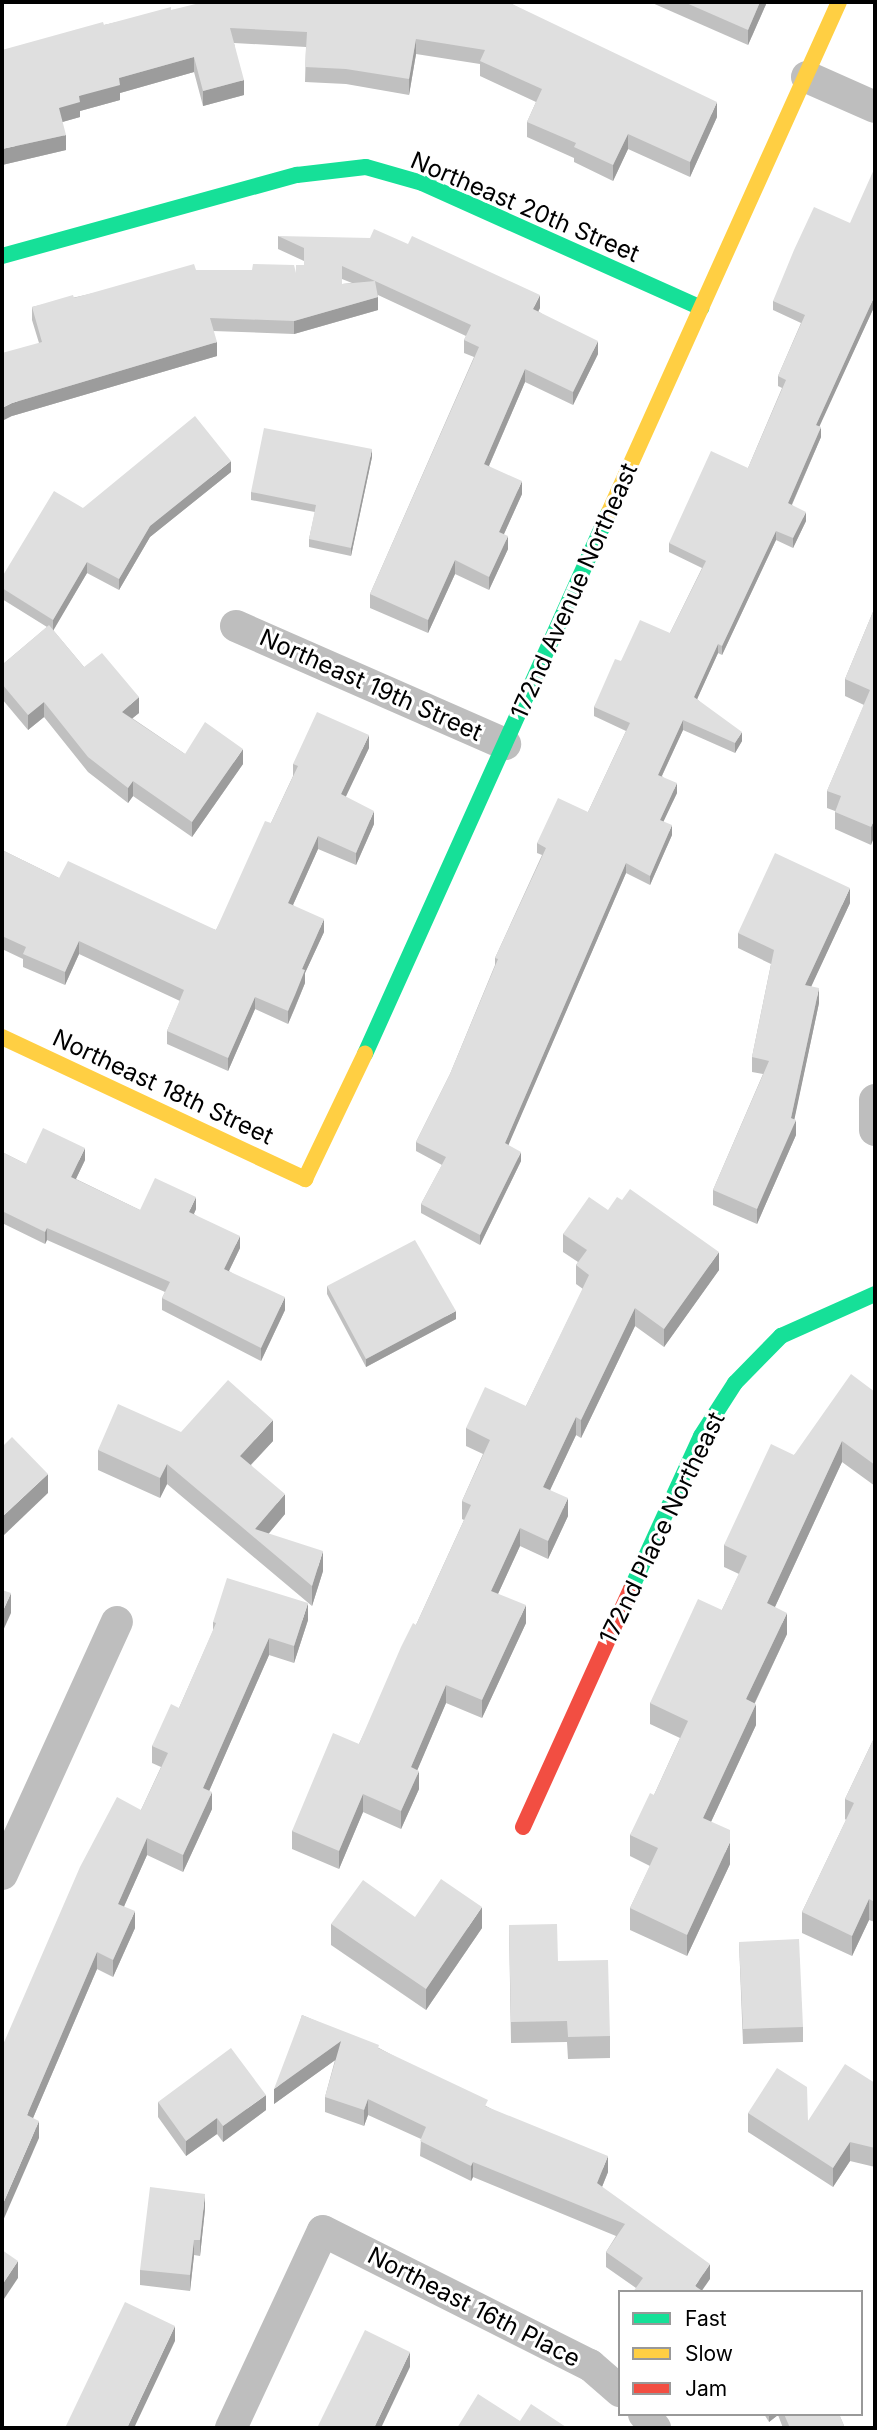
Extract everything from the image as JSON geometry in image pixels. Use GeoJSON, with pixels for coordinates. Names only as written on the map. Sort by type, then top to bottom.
{"type":"FeatureCollection","features":[{"type":"Feature","properties":{"kind":"street","name":"172nd Avenue Northeast"},"geometry":{"type":"LineString","coordinates":[[305,1179],[505,744],[839,2]]}},
{"type":"Feature","properties":{"kind":"street"},"geometry":{"type":"LineString","coordinates":[[807,77],[875,107]]}},
{"type":"Feature","properties":{"kind":"street","name":"Northeast 20th Street"},"geometry":{"type":"LineString","coordinates":[[2,256],[297,175],[366,167],[422,183],[701,309]]}},
{"type":"Feature","properties":{"kind":"street","name":"Northeast 19th Street"},"geometry":{"type":"LineString","coordinates":[[236,626],[505,744]]}},
{"type":"Feature","properties":{"kind":"street","name":"Northeast 18th Street"},"geometry":{"type":"LineString","coordinates":[[2,1037],[305,1179]]}},
{"type":"Feature","properties":{"kind":"street"},"geometry":{"type":"LineString","coordinates":[[875,1101],[875,1130]]}},
{"type":"Feature","properties":{"kind":"street","name":"172nd Place Northeast"},"geometry":{"type":"LineString","coordinates":[[523,1827],[696,1446],[728,1394],[781,1336],[875,1294]]}},
{"type":"Feature","properties":{"kind":"street"},"geometry":{"type":"LineString","coordinates":[[2,1874],[117,1622]]}},
{"type":"Feature","properties":{"kind":"street","name":"Northeast 16th Place"},"geometry":{"type":"LineString","coordinates":[[231,2428],[323,2231],[590,2365],[618,2389]]}},
{"type":"Feature","properties":{"kind":"building"},"geometry":{"type":"Polygon","coordinates":[[[204,2],[508,2],[717,102],[690,162],[628,134],[613,165],[574,147],[576,143],[527,122],[542,89],[480,61],[485,50],[416,39],[409,79],[346,69],[305,67],[307,32],[230,28],[244,80],[203,91],[194,57],[119,78],[120,85],[79,96],[80,102],[59,108],[66,135],[2,149],[2,50],[103,22],[104,25],[171,7],[171,10],[204,2]]]}},
{"type":"Feature","properties":{"kind":"building"},"geometry":{"type":"Polygon","coordinates":[[[684,2],[760,2],[748,30],[684,2]]]}},
{"type":"Feature","properties":{"kind":"building"},"geometry":{"type":"Polygon","coordinates":[[[875,167],[875,295],[816,425],[821,427],[788,503],[806,512],[793,538],[776,531],[722,646],[718,644],[694,697],[742,732],[735,743],[683,720],[658,775],[677,783],[660,820],[672,825],[650,876],[626,863],[505,1143],[521,1152],[480,1235],[421,1204],[446,1157],[416,1142],[450,1074],[498,959],[495,958],[546,848],[537,843],[558,798],[588,812],[630,723],[594,707],[615,659],[621,661],[640,620],[670,633],[706,561],[669,543],[711,451],[748,468],[786,380],[778,376],[805,315],[773,301],[814,207],[850,223],[875,167]]]}},
{"type":"Feature","properties":{"kind":"building"},"geometry":{"type":"Polygon","coordinates":[[[374,229],[408,244],[412,236],[540,295],[533,309],[598,341],[573,392],[525,369],[484,464],[522,481],[499,532],[508,536],[489,577],[455,560],[428,620],[370,594],[479,347],[464,340],[471,325],[375,281],[378,297],[294,321],[210,318],[217,342],[2,408],[2,353],[42,342],[32,307],[194,264],[196,270],[252,270],[253,264],[294,265],[296,273],[296,265],[304,265],[304,248],[278,236],[370,238],[374,229]],[[342,266],[342,284],[375,281],[342,266]]]}},
{"type":"Feature","properties":{"kind":"building"},"geometry":{"type":"Polygon","coordinates":[[[195,416],[231,461],[150,526],[119,579],[87,562],[53,620],[2,588],[2,577],[54,491],[83,508],[195,416]]]}},
{"type":"Feature","properties":{"kind":"building"},"geometry":{"type":"Polygon","coordinates":[[[264,428],[372,449],[351,548],[309,539],[316,505],[251,492],[264,428]]]}},
{"type":"Feature","properties":{"kind":"building"},"geometry":{"type":"Polygon","coordinates":[[[875,607],[875,818],[871,827],[835,812],[841,796],[827,791],[870,690],[845,679],[875,607]]]}},
{"type":"Feature","properties":{"kind":"building"},"geometry":{"type":"Polygon","coordinates":[[[49,625],[84,667],[102,653],[139,697],[122,712],[185,754],[205,722],[243,749],[192,822],[133,781],[128,788],[88,757],[44,702],[28,715],[2,684],[2,665],[49,625]]]}},
{"type":"Feature","properties":{"kind":"building"},"geometry":{"type":"Polygon","coordinates":[[[317,712],[369,735],[341,794],[374,811],[356,853],[318,836],[288,903],[324,919],[302,969],[305,970],[295,995],[288,1011],[255,997],[228,1058],[167,1031],[184,990],[79,941],[65,972],[23,954],[26,947],[2,936],[2,850],[59,878],[68,861],[216,930],[265,821],[271,823],[298,766],[293,764],[317,712]]]}},
{"type":"Feature","properties":{"kind":"building"},"geometry":{"type":"Polygon","coordinates":[[[775,853],[850,888],[805,985],[819,988],[791,1118],[796,1120],[757,1209],[713,1190],[769,1061],[752,1057],[774,950],[738,933],[775,853]]]}},
{"type":"Feature","properties":{"kind":"building"},"geometry":{"type":"Polygon","coordinates":[[[43,1128],[85,1148],[71,1177],[140,1210],[155,1178],[196,1197],[189,1212],[240,1236],[224,1269],[285,1297],[261,1348],[162,1298],[170,1282],[47,1228],[45,1232],[2,1211],[2,1152],[26,1164],[43,1128]]]}},
{"type":"Feature","properties":{"kind":"building"},"geometry":{"type":"Polygon","coordinates":[[[630,1189],[719,1252],[664,1329],[635,1308],[581,1420],[576,1417],[543,1487],[568,1498],[548,1541],[520,1528],[491,1591],[526,1605],[482,1700],[446,1685],[411,1767],[419,1771],[401,1811],[363,1794],[339,1851],[292,1831],[333,1733],[359,1744],[401,1647],[413,1623],[416,1625],[471,1505],[462,1501],[490,1440],[466,1428],[485,1387],[526,1406],[589,1275],[576,1265],[587,1250],[563,1234],[589,1197],[608,1210],[617,1197],[622,1200],[630,1189]]]}},
{"type":"Feature","properties":{"kind":"building"},"geometry":{"type":"Polygon","coordinates":[[[415,1240],[456,1311],[366,1359],[327,1286],[415,1240]]]}},
{"type":"Feature","properties":{"kind":"building"},"geometry":{"type":"Polygon","coordinates":[[[851,1374],[875,1392],[875,1465],[842,1441],[767,1603],[787,1613],[746,1699],[756,1704],[703,1818],[730,1830],[730,1842],[687,1935],[630,1908],[658,1848],[630,1835],[650,1793],[654,1795],[688,1721],[650,1703],[698,1599],[722,1610],[747,1556],[724,1545],[771,1444],[794,1455],[851,1374]]]}},
{"type":"Feature","properties":{"kind":"building"},"geometry":{"type":"Polygon","coordinates":[[[228,1380],[273,1420],[240,1456],[285,1494],[255,1529],[323,1551],[312,1586],[167,1464],[160,1478],[98,1450],[118,1404],[181,1432],[228,1380]]]}},
{"type":"Feature","properties":{"kind":"building"},"geometry":{"type":"Polygon","coordinates":[[[12,1437],[48,1474],[2,1517],[2,1447],[12,1437]]]}},
{"type":"Feature","properties":{"kind":"building"},"geometry":{"type":"Polygon","coordinates":[[[227,1578],[308,1603],[294,1646],[269,1638],[203,1788],[212,1792],[183,1855],[147,1838],[118,1904],[135,1911],[113,1960],[97,1952],[27,2115],[39,2121],[2,2206],[2,2047],[80,1867],[117,1797],[141,1810],[168,1753],[152,1746],[171,1704],[179,1708],[216,1623],[213,1622],[227,1578]]]}},
{"type":"Feature","properties":{"kind":"building"},"geometry":{"type":"Polygon","coordinates":[[[2,1590],[11,1593],[2,1613],[2,1590]]]}},
{"type":"Feature","properties":{"kind":"building"},"geometry":{"type":"Polygon","coordinates":[[[875,1736],[875,1902],[869,1899],[852,1936],[802,1912],[854,1803],[845,1799],[875,1736]]]}},
{"type":"Feature","properties":{"kind":"building"},"geometry":{"type":"Polygon","coordinates":[[[441,1879],[482,1907],[426,1989],[331,1924],[363,1880],[415,1917],[441,1879]]]}},
{"type":"Feature","properties":{"kind":"building"},"geometry":{"type":"Polygon","coordinates":[[[557,1924],[558,1961],[608,1960],[610,2036],[568,2037],[567,2021],[511,2022],[509,1925],[557,1924]]]}},
{"type":"Feature","properties":{"kind":"building"},"geometry":{"type":"Polygon","coordinates":[[[799,1939],[803,2027],[743,2029],[739,1942],[799,1939]]]}},
{"type":"Feature","properties":{"kind":"building"},"geometry":{"type":"Polygon","coordinates":[[[302,2015],[379,2045],[378,2048],[488,2100],[485,2106],[608,2156],[597,2183],[710,2264],[695,2286],[701,2290],[634,2290],[643,2278],[606,2252],[625,2224],[473,2162],[471,2166],[420,2141],[426,2127],[368,2099],[364,2110],[325,2097],[341,2041],[274,2089],[302,2015]]]}},
{"type":"Feature","properties":{"kind":"building"},"geometry":{"type":"Polygon","coordinates":[[[231,2048],[266,2095],[223,2126],[217,2118],[186,2141],[158,2102],[231,2048]]]}},
{"type":"Feature","properties":{"kind":"building"},"geometry":{"type":"Polygon","coordinates":[[[845,2064],[875,2083],[875,2148],[850,2142],[833,2168],[748,2113],[777,2068],[807,2087],[808,2121],[845,2064]]]}},
{"type":"Feature","properties":{"kind":"building"},"geometry":{"type":"Polygon","coordinates":[[[150,2187],[205,2194],[200,2240],[194,2240],[190,2275],[140,2270],[150,2187]]]}},
{"type":"Feature","properties":{"kind":"building"},"geometry":{"type":"Polygon","coordinates":[[[2,2250],[18,2261],[2,2285],[2,2250]]]}},
{"type":"Feature","properties":{"kind":"building"},"geometry":{"type":"Polygon","coordinates":[[[125,2302],[175,2326],[127,2428],[65,2428],[125,2302]]]}},
{"type":"Feature","properties":{"kind":"building"},"geometry":{"type":"Polygon","coordinates":[[[365,2330],[410,2352],[374,2428],[317,2428],[365,2330]]]}},
{"type":"Feature","properties":{"kind":"building"},"geometry":{"type":"Polygon","coordinates":[[[478,2394],[520,2421],[531,2404],[566,2427],[457,2428],[478,2394]]]}},
{"type":"Feature","properties":{"kind":"building"},"geometry":{"type":"Polygon","coordinates":[[[785,2416],[840,2416],[845,2428],[790,2428],[785,2416]]]}},
{"type":"Feature","properties":{"kind":"traffic: fast"},"geometry":{"type":"LineString","coordinates":[[2,256],[297,175],[366,167],[422,183],[701,308]]}},
{"type":"Feature","properties":{"kind":"traffic: fast"},"geometry":{"type":"LineString","coordinates":[[365,1054],[609,512]]}},
{"type":"Feature","properties":{"kind":"traffic: fast"},"geometry":{"type":"LineString","coordinates":[[631,1589],[701,1436],[735,1383],[781,1336],[875,1294]]}},
{"type":"Feature","properties":{"kind":"traffic: slow"},"geometry":{"type":"LineString","coordinates":[[609,512],[839,2]]}},
{"type":"Feature","properties":{"kind":"traffic: slow"},"geometry":{"type":"LineString","coordinates":[[2,1037],[305,1179],[365,1054]]}},
{"type":"Feature","properties":{"kind":"traffic: jam"},"geometry":{"type":"LineString","coordinates":[[523,1827],[631,1589]]}}]}
